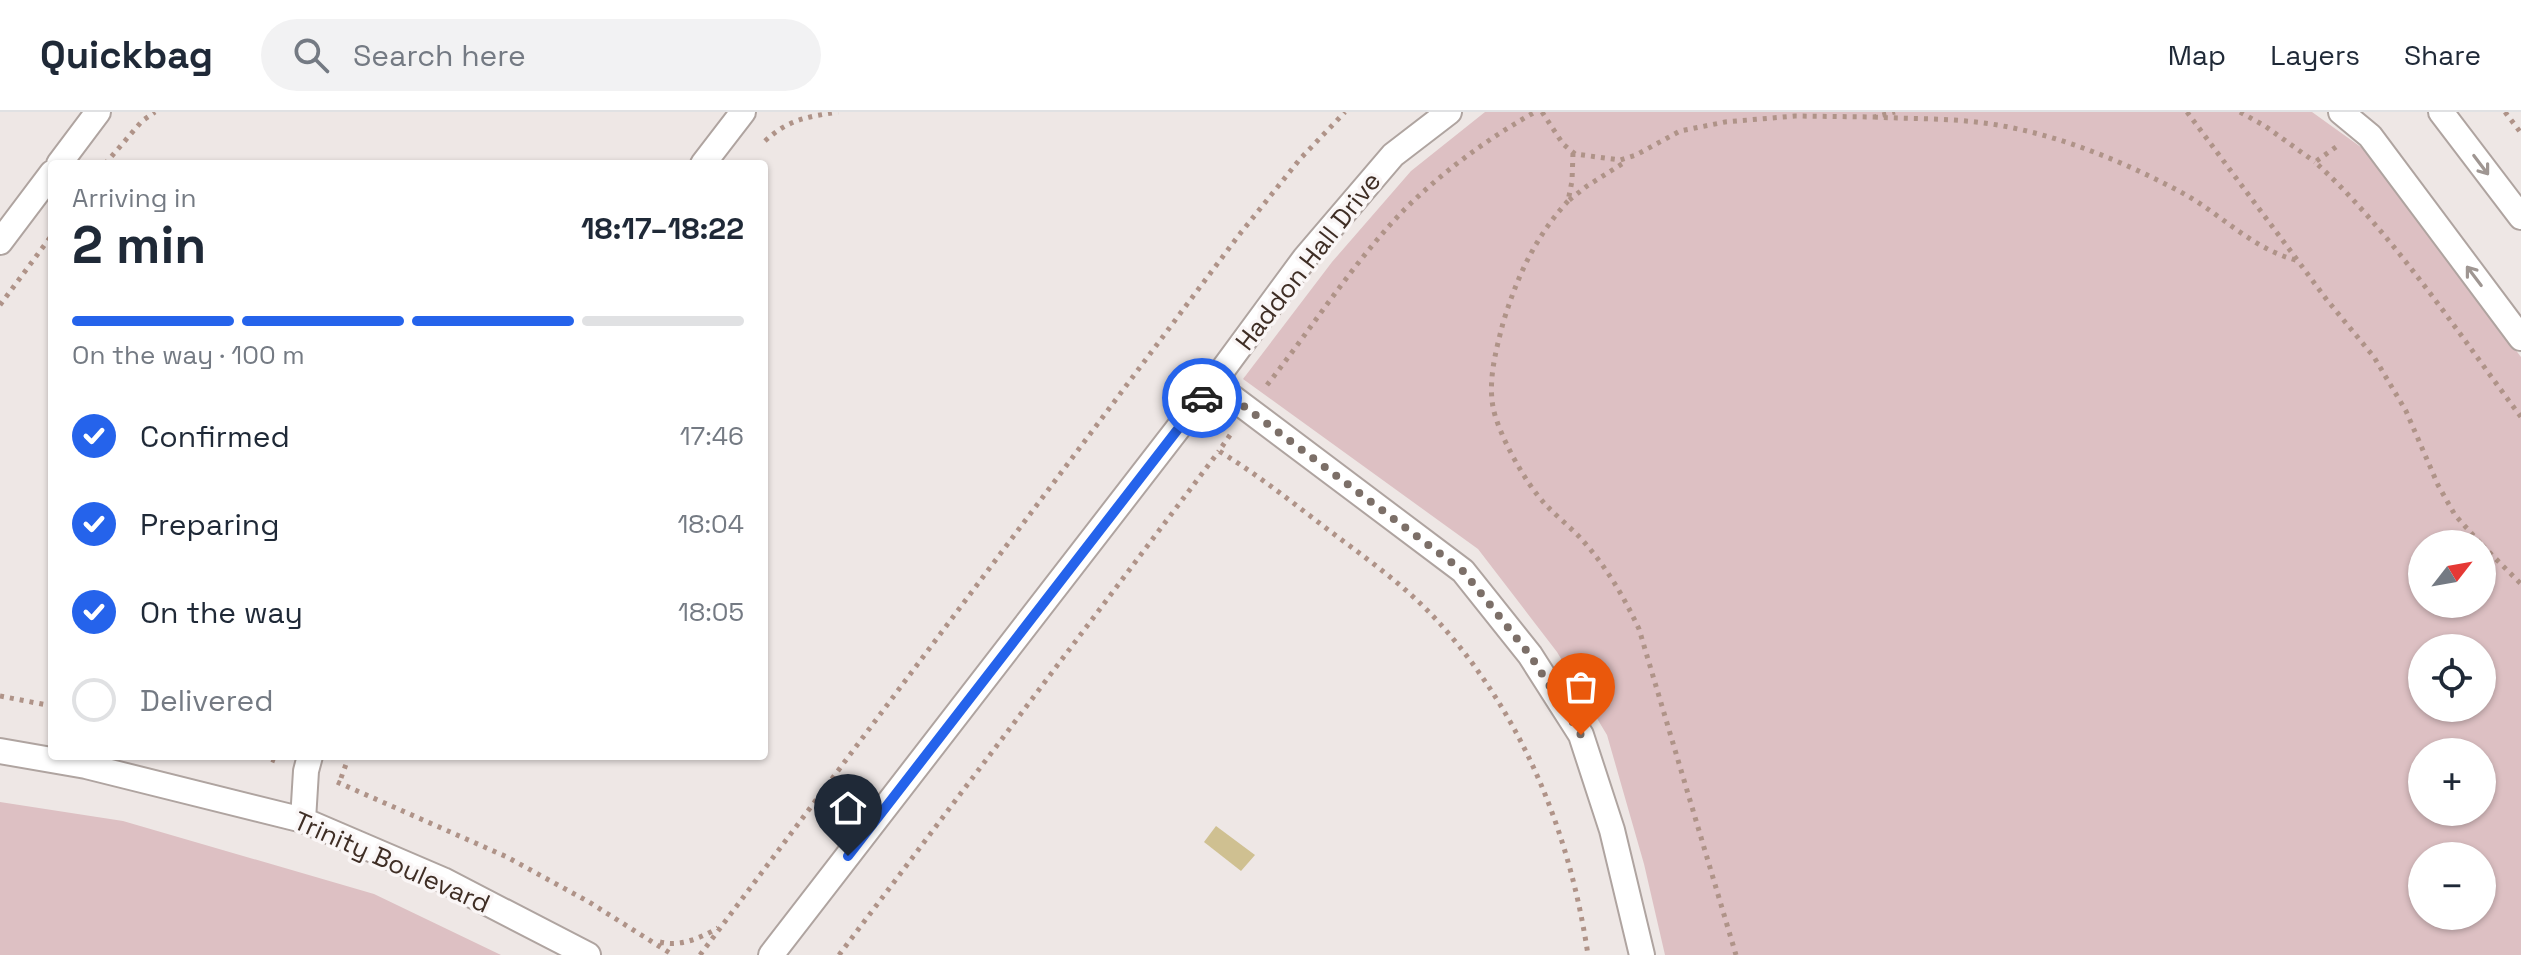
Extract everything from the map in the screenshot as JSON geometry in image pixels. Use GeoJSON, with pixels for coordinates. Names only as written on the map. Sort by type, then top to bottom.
{"type":"FeatureCollection","features":[{"type":"Feature","properties":{"kind":"street"},"geometry":{"type":"LineString","coordinates":[[62,160],[98,112]]}},
{"type":"Feature","properties":{"kind":"street"},"geometry":{"type":"LineString","coordinates":[[706,160],[743,112]]}},
{"type":"Feature","properties":{"kind":"street","name":"Haddon Hall Drive"},"geometry":{"type":"LineString","coordinates":[[771,955],[1213,383],[1305,258],[1393,155],[1449,112]]}},
{"type":"Feature","properties":{"kind":"street"},"geometry":{"type":"LineString","coordinates":[[2341,112],[2370,136],[2521,338]]}},
{"type":"Feature","properties":{"kind":"street"},"geometry":{"type":"LineString","coordinates":[[2441,112],[2521,217]]}},
{"type":"Feature","properties":{"kind":"street"},"geometry":{"type":"LineString","coordinates":[[0,242],[48,178]]}},
{"type":"Feature","properties":{"kind":"street"},"geometry":{"type":"LineString","coordinates":[[1213,383],[1463,571],[1530,655],[1581,735],[1612,830],[1642,955]]}},
{"type":"Feature","properties":{"kind":"street","name":"Trinity Boulevard"},"geometry":{"type":"LineString","coordinates":[[0,751],[48,759]]}},
{"type":"Feature","properties":{"kind":"street","name":"Trinity Boulevard"},"geometry":{"type":"LineString","coordinates":[[52,760],[303,820],[443,880],[588,955]]}},
{"type":"Feature","properties":{"kind":"street"},"geometry":{"type":"LineString","coordinates":[[303,820],[308,764]]}},
{"type":"Feature","properties":{"kind":"path"},"geometry":{"type":"LineString","coordinates":[[108,160],[142,121],[155,112]]}},
{"type":"Feature","properties":{"kind":"path"},"geometry":{"type":"LineString","coordinates":[[762,144],[781,127],[811,115],[838,112]]}},
{"type":"Feature","properties":{"kind":"path"},"geometry":{"type":"LineString","coordinates":[[700,955],[1239,235],[1300,159],[1345,112]]}},
{"type":"Feature","properties":{"kind":"path"},"geometry":{"type":"LineString","coordinates":[[1542,112],[1563,144],[1573,152],[1620,160],[1636,155]]}},
{"type":"Feature","properties":{"kind":"path"},"geometry":{"type":"LineString","coordinates":[[1874,117],[1895,112]]}},
{"type":"Feature","properties":{"kind":"path"},"geometry":{"type":"LineString","coordinates":[[2187,112],[2374,357],[2406,411],[2438,485],[2455,515],[2469,530]]}},
{"type":"Feature","properties":{"kind":"path"},"geometry":{"type":"LineString","coordinates":[[2240,112],[2315,162],[2339,184],[2382,233],[2521,417]]}},
{"type":"Feature","properties":{"kind":"path"},"geometry":{"type":"LineString","coordinates":[[2505,112],[2521,133]]}},
{"type":"Feature","properties":{"kind":"path"},"geometry":{"type":"LineString","coordinates":[[1736,955],[1639,629],[1626,601],[1598,559],[1543,502],[1520,470],[1494,409],[1492,380],[1498,340],[1513,289],[1530,252],[1550,221],[1587,186],[1680,131],[1725,122],[1795,116],[1874,117],[1983,123],[2046,136],[2114,160],[2182,193],[2276,255],[2299,261]]}},
{"type":"Feature","properties":{"kind":"path"},"geometry":{"type":"LineString","coordinates":[[2315,162],[2361,128]]}},
{"type":"Feature","properties":{"kind":"path"},"geometry":{"type":"LineString","coordinates":[[1568,201],[1573,152]]}},
{"type":"Feature","properties":{"kind":"path"},"geometry":{"type":"LineString","coordinates":[[0,305],[48,240]]}},
{"type":"Feature","properties":{"kind":"path"},"geometry":{"type":"LineString","coordinates":[[839,955],[1219,451]]}},
{"type":"Feature","properties":{"kind":"path"},"geometry":{"type":"LineString","coordinates":[[2496,558],[2521,584]]}},
{"type":"Feature","properties":{"kind":"path"},"geometry":{"type":"LineString","coordinates":[[0,696],[48,705]]}},
{"type":"Feature","properties":{"kind":"path"},"geometry":{"type":"LineString","coordinates":[[285,760],[308,764],[340,783],[507,857],[655,941],[673,955]]}},
{"type":"Feature","properties":{"kind":"path"},"geometry":{"type":"LineString","coordinates":[[340,783],[348,760]]}},
{"type":"Feature","properties":{"kind":"path"},"geometry":{"type":"LineString","coordinates":[[655,941],[671,945],[686,942],[722,926]]}},
{"type":"Feature","properties":{"kind":"shaded area"},"geometry":{"type":"Polygon","coordinates":[[[1485,112],[2312,112],[2365,150],[2521,357],[2521,955],[1665,955],[1644,864],[1607,735],[1557,652],[1478,549],[1243,379],[1332,262],[1411,171],[1485,112]]]}},
{"type":"Feature","properties":{"kind":"shaded area"},"geometry":{"type":"Polygon","coordinates":[[[0,802],[123,821],[374,894],[501,955],[0,955],[0,802]]]}},
{"type":"Feature","properties":{"kind":"shaded area"},"geometry":{"type":"Polygon","coordinates":[[[1216,826],[1255,855],[1241,871],[1204,842],[1216,826]]]}},
{"type":"Feature","properties":{"kind":"way so far"},"geometry":{"type":"LineString","coordinates":[[1202,398],[1213,383],[1463,571],[1530,655],[1581,735]]}},
{"type":"Feature","properties":{"kind":"route"},"geometry":{"type":"LineString","coordinates":[[848,856],[1202,398]]}}]}
